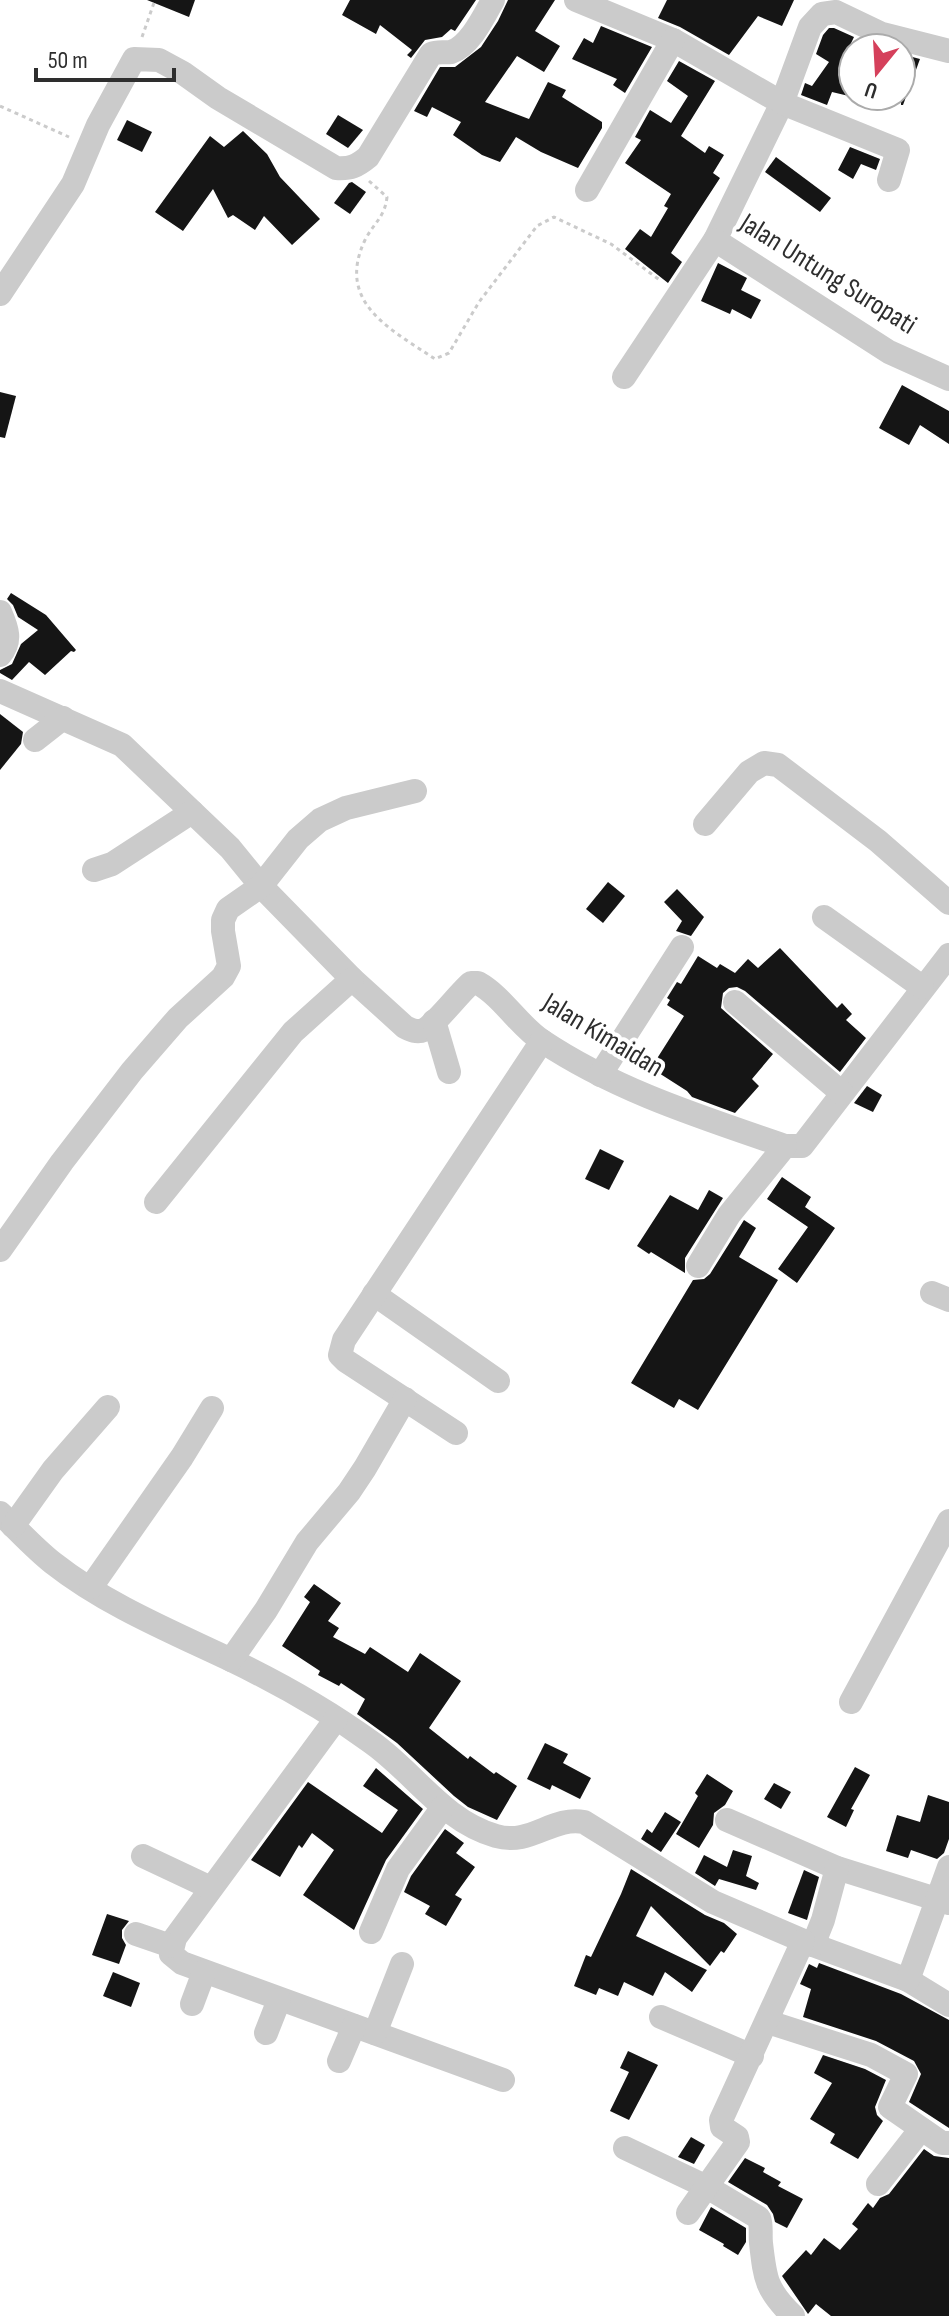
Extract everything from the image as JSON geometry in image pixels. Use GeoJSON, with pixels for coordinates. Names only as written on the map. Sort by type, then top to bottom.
{"type":"FeatureCollection","features":[{"type":"Feature","properties":{"kind":"street"},"geometry":{"type":"LineString","coordinates":[[0,294],[73,184],[134,59],[159,60],[336,168],[356,167],[368,157],[380,139],[403,96],[431,54],[459,48],[493,0]]}},
{"type":"Feature","properties":{"kind":"street"},"geometry":{"type":"LineString","coordinates":[[576,0],[673,40],[782,103],[898,150],[889,180]]}},
{"type":"Feature","properties":{"kind":"street","name":"Jalan Untung Suropati"},"geometry":{"type":"LineString","coordinates":[[949,51],[882,34],[836,12],[822,14],[810,27],[782,103],[715,240],[889,352],[949,379]]}},
{"type":"Feature","properties":{"kind":"street"},"geometry":{"type":"LineString","coordinates":[[587,190],[673,40]]}},
{"type":"Feature","properties":{"kind":"street"},"geometry":{"type":"LineString","coordinates":[[624,377],[715,240]]}},
{"type":"Feature","properties":{"kind":"street"},"geometry":{"type":"LineString","coordinates":[[0,612],[7,627],[8,640],[0,655]]}},
{"type":"Feature","properties":{"kind":"street"},"geometry":{"type":"LineString","coordinates":[[0,691],[122,745],[230,848],[261,886],[352,979],[412,1031],[426,1029],[434,1021],[449,1072]]}},
{"type":"Feature","properties":{"kind":"street"},"geometry":{"type":"LineString","coordinates":[[35,740],[63,718]]}},
{"type":"Feature","properties":{"kind":"street"},"geometry":{"type":"LineString","coordinates":[[705,824],[749,772],[764,763],[778,765],[878,841],[949,903]]}},
{"type":"Feature","properties":{"kind":"street"},"geometry":{"type":"LineString","coordinates":[[0,1250],[132,1071],[178,1018],[223,977],[229,966],[223,920],[228,909],[261,886],[298,839],[320,820],[346,808],[415,791]]}},
{"type":"Feature","properties":{"kind":"street"},"geometry":{"type":"LineString","coordinates":[[94,870],[112,864],[192,812]]}},
{"type":"Feature","properties":{"kind":"street"},"geometry":{"type":"LineString","coordinates":[[824,917],[922,987]]}},
{"type":"Feature","properties":{"kind":"street"},"geometry":{"type":"LineString","coordinates":[[600,1075],[682,947]]}},
{"type":"Feature","properties":{"kind":"street"},"geometry":{"type":"LineString","coordinates":[[698,1266],[729,1215],[785,1146],[802,1146],[949,955]]}},
{"type":"Feature","properties":{"kind":"street"},"geometry":{"type":"LineString","coordinates":[[156,1202],[293,1032],[352,979]]}},
{"type":"Feature","properties":{"kind":"street","name":"Jalan Kimaidan"},"geometry":{"type":"LineString","coordinates":[[434,1021],[471,983],[478,983],[542,1041],[600,1075],[658,1103],[785,1146]]}},
{"type":"Feature","properties":{"kind":"street"},"geometry":{"type":"LineString","coordinates":[[735,1002],[842,1093]]}},
{"type":"Feature","properties":{"kind":"street"},"geometry":{"type":"LineString","coordinates":[[456,1433],[340,1355],[344,1340],[542,1041]]}},
{"type":"Feature","properties":{"kind":"street"},"geometry":{"type":"LineString","coordinates":[[374,1294],[498,1381]]}},
{"type":"Feature","properties":{"kind":"street"},"geometry":{"type":"LineString","coordinates":[[231,1660],[307,1542],[365,1468],[405,1399]]}},
{"type":"Feature","properties":{"kind":"street"},"geometry":{"type":"LineString","coordinates":[[108,1407],[7,1520],[54,1564],[116,1604],[289,1689],[374,1744],[443,1807],[467,1824],[496,1836],[514,1839],[533,1836],[563,1821],[584,1822],[713,1902],[808,1943],[908,1980],[949,2005]]}},
{"type":"Feature","properties":{"kind":"street"},"geometry":{"type":"LineString","coordinates":[[91,1587],[182,1457],[212,1408]]}},
{"type":"Feature","properties":{"kind":"street"},"geometry":{"type":"LineString","coordinates":[[851,1702],[949,1521]]}},
{"type":"Feature","properties":{"kind":"street"},"geometry":{"type":"LineString","coordinates":[[336,1719],[171,1946],[174,1959],[503,2080]]}},
{"type":"Feature","properties":{"kind":"street"},"geometry":{"type":"LineString","coordinates":[[371,1932],[398,1869],[443,1807]]}},
{"type":"Feature","properties":{"kind":"street"},"geometry":{"type":"LineString","coordinates":[[727,1820],[837,1868],[942,1901]]}},
{"type":"Feature","properties":{"kind":"street"},"geometry":{"type":"LineString","coordinates":[[143,1856],[211,1888]]}},
{"type":"Feature","properties":{"kind":"street"},"geometry":{"type":"LineString","coordinates":[[908,1980],[942,1901],[949,1867]]}},
{"type":"Feature","properties":{"kind":"street"},"geometry":{"type":"LineString","coordinates":[[688,2213],[738,2142],[737,2137],[722,2127],[721,2120],[808,1943],[823,1920],[837,1868]]}},
{"type":"Feature","properties":{"kind":"street"},"geometry":{"type":"LineString","coordinates":[[136,1934],[171,1946]]}},
{"type":"Feature","properties":{"kind":"street"},"geometry":{"type":"LineString","coordinates":[[339,2061],[364,2030],[402,1964]]}},
{"type":"Feature","properties":{"kind":"street"},"geometry":{"type":"LineString","coordinates":[[192,2004],[204,1972]]}},
{"type":"Feature","properties":{"kind":"street"},"geometry":{"type":"LineString","coordinates":[[266,2033],[279,2000]]}},
{"type":"Feature","properties":{"kind":"street"},"geometry":{"type":"LineString","coordinates":[[661,2017],[752,2056]]}},
{"type":"Feature","properties":{"kind":"street"},"geometry":{"type":"LineString","coordinates":[[768,2022],[871,2055],[906,2074],[890,2107],[942,2143],[949,2143]]}},
{"type":"Feature","properties":{"kind":"street"},"geometry":{"type":"LineString","coordinates":[[878,2184],[921,2129]]}},
{"type":"Feature","properties":{"kind":"street"},"geometry":{"type":"LineString","coordinates":[[625,2148],[707,2187],[759,2218],[768,2284],[775,2299],[793,2316]]}},
{"type":"Feature","properties":{"kind":"path"},"geometry":{"type":"LineString","coordinates":[[134,59],[155,0]]}},
{"type":"Feature","properties":{"kind":"path"},"geometry":{"type":"LineString","coordinates":[[0,106],[47,129],[90,145]]}},
{"type":"Feature","properties":{"kind":"path"},"geometry":{"type":"LineString","coordinates":[[356,167],[387,197],[381,220],[366,238],[357,263],[362,299],[387,328],[435,359],[449,353],[479,302],[537,226],[554,217],[611,244],[678,296]]}},
{"type":"Feature","properties":{"kind":"building"},"geometry":{"type":"Polygon","coordinates":[[[147,0],[195,0],[189,17],[147,0]]]}},
{"type":"Feature","properties":{"kind":"building"},"geometry":{"type":"Polygon","coordinates":[[[350,0],[476,0],[455,31],[451,29],[442,37],[425,40],[411,58],[407,55],[412,50],[380,25],[376,34],[342,15],[350,0]]]}},
{"type":"Feature","properties":{"kind":"building"},"geometry":{"type":"Polygon","coordinates":[[[508,0],[555,0],[535,31],[560,46],[544,72],[517,56],[485,102],[529,119],[548,82],[566,90],[562,97],[602,122],[602,128],[578,168],[516,137],[500,162],[482,155],[453,135],[461,122],[432,107],[427,117],[414,111],[440,67],[455,67],[481,47],[508,0]]]}},
{"type":"Feature","properties":{"kind":"building"},"geometry":{"type":"Polygon","coordinates":[[[667,0],[794,0],[782,26],[758,16],[729,55],[658,18],[667,0]]]}},
{"type":"Feature","properties":{"kind":"building"},"geometry":{"type":"Polygon","coordinates":[[[601,26],[652,47],[625,93],[613,85],[617,79],[572,59],[584,38],[593,43],[601,26]]]}},
{"type":"Feature","properties":{"kind":"building"},"geometry":{"type":"Polygon","coordinates":[[[829,28],[843,32],[837,32],[837,93],[832,92],[827,105],[801,95],[805,83],[812,86],[829,62],[816,54],[829,28]]]}},
{"type":"Feature","properties":{"kind":"building"},"geometry":{"type":"Polygon","coordinates":[[[679,61],[715,81],[681,136],[705,153],[709,146],[724,155],[713,173],[720,178],[671,253],[682,262],[668,283],[625,249],[640,229],[651,237],[668,208],[664,206],[671,194],[625,163],[641,140],[635,137],[650,110],[671,123],[688,96],[667,81],[679,61]]]}},
{"type":"Feature","properties":{"kind":"building"},"geometry":{"type":"Polygon","coordinates":[[[338,115],[363,130],[348,148],[326,134],[338,115]]]}},
{"type":"Feature","properties":{"kind":"building"},"geometry":{"type":"Polygon","coordinates":[[[127,120],[152,132],[142,152],[117,140],[127,120]]]}},
{"type":"Feature","properties":{"kind":"building"},"geometry":{"type":"Polygon","coordinates":[[[243,131],[267,154],[280,177],[320,219],[292,245],[264,216],[255,230],[233,215],[228,218],[213,189],[183,231],[155,212],[210,136],[224,147],[243,131]]]}},
{"type":"Feature","properties":{"kind":"building"},"geometry":{"type":"Polygon","coordinates":[[[850,147],[880,159],[876,170],[861,164],[853,179],[838,170],[850,147]]]}},
{"type":"Feature","properties":{"kind":"building"},"geometry":{"type":"Polygon","coordinates":[[[776,157],[831,198],[820,212],[765,172],[776,157]]]}},
{"type":"Feature","properties":{"kind":"building"},"geometry":{"type":"Polygon","coordinates":[[[352,182],[366,192],[350,214],[334,203],[352,182]]]}},
{"type":"Feature","properties":{"kind":"building"},"geometry":{"type":"Polygon","coordinates":[[[718,263],[747,278],[741,290],[761,300],[751,319],[732,309],[730,314],[701,301],[718,263]]]}},
{"type":"Feature","properties":{"kind":"building"},"geometry":{"type":"Polygon","coordinates":[[[902,385],[949,411],[949,444],[920,425],[909,445],[879,428],[902,385]]]}},
{"type":"Feature","properties":{"kind":"building"},"geometry":{"type":"Polygon","coordinates":[[[0,392],[16,396],[5,438],[0,437],[0,392]]]}},
{"type":"Feature","properties":{"kind":"building"},"geometry":{"type":"Polygon","coordinates":[[[11,593],[46,615],[76,650],[45,675],[29,662],[12,680],[0,673],[12,664],[21,644],[38,630],[18,617],[7,599],[11,593]]]}},
{"type":"Feature","properties":{"kind":"building"},"geometry":{"type":"Polygon","coordinates":[[[0,714],[23,732],[21,744],[0,770],[0,714]]]}},
{"type":"Feature","properties":{"kind":"building"},"geometry":{"type":"Polygon","coordinates":[[[608,882],[625,896],[603,923],[586,909],[608,882]]]}},
{"type":"Feature","properties":{"kind":"building"},"geometry":{"type":"Polygon","coordinates":[[[677,889],[704,917],[691,936],[676,931],[682,921],[664,902],[677,889]]]}},
{"type":"Feature","properties":{"kind":"building"},"geometry":{"type":"Polygon","coordinates":[[[780,948],[837,1008],[842,1003],[852,1014],[846,1020],[866,1038],[840,1072],[737,987],[723,993],[721,1008],[773,1054],[752,1079],[759,1086],[735,1113],[692,1097],[651,1068],[684,1016],[667,1005],[670,1000],[667,998],[677,982],[681,984],[698,956],[717,968],[720,964],[735,973],[748,959],[758,968],[780,948]]]}},
{"type":"Feature","properties":{"kind":"building"},"geometry":{"type":"Polygon","coordinates":[[[867,1086],[882,1095],[873,1112],[854,1103],[867,1086]]]}},
{"type":"Feature","properties":{"kind":"building"},"geometry":{"type":"Polygon","coordinates":[[[600,1149],[624,1161],[609,1190],[585,1179],[600,1149]]]}},
{"type":"Feature","properties":{"kind":"building"},"geometry":{"type":"Polygon","coordinates":[[[782,1177],[811,1197],[805,1207],[835,1228],[797,1283],[778,1269],[808,1227],[767,1199],[782,1177]]]}},
{"type":"Feature","properties":{"kind":"building"},"geometry":{"type":"Polygon","coordinates":[[[709,1190],[723,1198],[685,1258],[685,1273],[637,1246],[670,1195],[698,1210],[709,1190]]]}},
{"type":"Feature","properties":{"kind":"building"},"geometry":{"type":"Polygon","coordinates":[[[744,1220],[756,1228],[739,1257],[778,1280],[698,1410],[679,1399],[674,1408],[631,1383],[693,1280],[704,1279],[710,1274],[744,1220]]]}},
{"type":"Feature","properties":{"kind":"building"},"geometry":{"type":"Polygon","coordinates":[[[314,1584],[341,1603],[328,1621],[339,1628],[333,1637],[365,1654],[370,1647],[408,1672],[420,1653],[461,1681],[429,1728],[468,1759],[470,1756],[517,1786],[497,1820],[468,1807],[397,1743],[357,1714],[365,1699],[341,1683],[339,1686],[318,1675],[320,1671],[282,1646],[310,1602],[304,1597],[314,1584]]]}},
{"type":"Feature","properties":{"kind":"building"},"geometry":{"type":"Polygon","coordinates":[[[545,1743],[568,1754],[563,1763],[591,1778],[580,1799],[552,1785],[550,1790],[527,1779],[545,1743]]]}},
{"type":"Feature","properties":{"kind":"building"},"geometry":{"type":"Polygon","coordinates":[[[855,1767],[870,1775],[851,1809],[854,1810],[846,1827],[827,1817],[855,1767]]]}},
{"type":"Feature","properties":{"kind":"building"},"geometry":{"type":"Polygon","coordinates":[[[376,1768],[423,1809],[386,1860],[354,1930],[303,1895],[334,1850],[312,1833],[302,1848],[299,1845],[280,1877],[251,1860],[308,1782],[382,1833],[398,1810],[363,1786],[376,1768]]]}},
{"type":"Feature","properties":{"kind":"building"},"geometry":{"type":"Polygon","coordinates":[[[707,1774],[733,1791],[725,1805],[714,1813],[713,1825],[699,1848],[676,1834],[707,1774]]]}},
{"type":"Feature","properties":{"kind":"building"},"geometry":{"type":"Polygon","coordinates":[[[774,1783],[791,1792],[781,1809],[764,1799],[774,1783]]]}},
{"type":"Feature","properties":{"kind":"building"},"geometry":{"type":"Polygon","coordinates":[[[928,1795],[949,1802],[949,1839],[944,1853],[937,1859],[911,1850],[908,1858],[886,1851],[897,1815],[920,1822],[928,1795]]]}},
{"type":"Feature","properties":{"kind":"building"},"geometry":{"type":"Polygon","coordinates":[[[665,1812],[681,1822],[661,1852],[641,1839],[647,1829],[652,1833],[665,1812]]]}},
{"type":"Feature","properties":{"kind":"building"},"geometry":{"type":"Polygon","coordinates":[[[445,1829],[464,1843],[456,1853],[475,1867],[455,1895],[462,1899],[446,1926],[425,1914],[430,1906],[404,1892],[411,1876],[445,1829]]]}},
{"type":"Feature","properties":{"kind":"building"},"geometry":{"type":"Polygon","coordinates":[[[733,1850],[752,1856],[746,1876],[759,1883],[756,1890],[719,1879],[715,1886],[695,1873],[704,1855],[727,1867],[733,1850]]]}},
{"type":"Feature","properties":{"kind":"building"},"geometry":{"type":"Polygon","coordinates":[[[631,1869],[705,1915],[724,1923],[737,1934],[710,1966],[651,1906],[636,1936],[707,1970],[692,1992],[665,1972],[653,1996],[624,1982],[618,1996],[599,1988],[596,1995],[574,1986],[586,1955],[591,1957],[631,1869]]]}},
{"type":"Feature","properties":{"kind":"building"},"geometry":{"type":"Polygon","coordinates":[[[804,1870],[819,1877],[807,1920],[788,1913],[804,1870]]]}},
{"type":"Feature","properties":{"kind":"building"},"geometry":{"type":"Polygon","coordinates":[[[107,1914],[129,1921],[122,1930],[126,1945],[119,1964],[92,1955],[107,1914]]]}},
{"type":"Feature","properties":{"kind":"building"},"geometry":{"type":"Polygon","coordinates":[[[819,1963],[901,1994],[949,2020],[949,2128],[909,2102],[921,2074],[914,2061],[876,2041],[803,2017],[811,1989],[800,1984],[809,1964],[817,1968],[819,1963]]]}},
{"type":"Feature","properties":{"kind":"building"},"geometry":{"type":"Polygon","coordinates":[[[113,1972],[140,1983],[131,2007],[103,1996],[113,1972]]]}},
{"type":"Feature","properties":{"kind":"building"},"geometry":{"type":"Polygon","coordinates":[[[628,2051],[658,2065],[629,2120],[610,2111],[629,2072],[620,2068],[628,2051]]]}},
{"type":"Feature","properties":{"kind":"building"},"geometry":{"type":"Polygon","coordinates":[[[823,2055],[865,2069],[886,2080],[875,2107],[883,2121],[858,2159],[830,2143],[835,2134],[810,2119],[832,2083],[814,2073],[823,2055]]]}},
{"type":"Feature","properties":{"kind":"building"},"geometry":{"type":"Polygon","coordinates":[[[691,2137],[705,2145],[694,2164],[678,2157],[691,2137]]]}},
{"type":"Feature","properties":{"kind":"building"},"geometry":{"type":"Polygon","coordinates":[[[924,2149],[934,2156],[949,2158],[949,2316],[831,2316],[816,2304],[808,2314],[782,2276],[806,2250],[811,2255],[824,2238],[840,2250],[858,2229],[852,2224],[868,2203],[873,2208],[880,2198],[889,2194],[924,2149]]]}},
{"type":"Feature","properties":{"kind":"building"},"geometry":{"type":"Polygon","coordinates":[[[745,2158],[765,2168],[763,2172],[781,2182],[778,2186],[803,2199],[787,2228],[775,2222],[767,2205],[728,2182],[745,2158]]]}},
{"type":"Feature","properties":{"kind":"building"},"geometry":{"type":"Polygon","coordinates":[[[711,2207],[746,2228],[746,2242],[738,2255],[699,2230],[711,2207]]]}}]}
